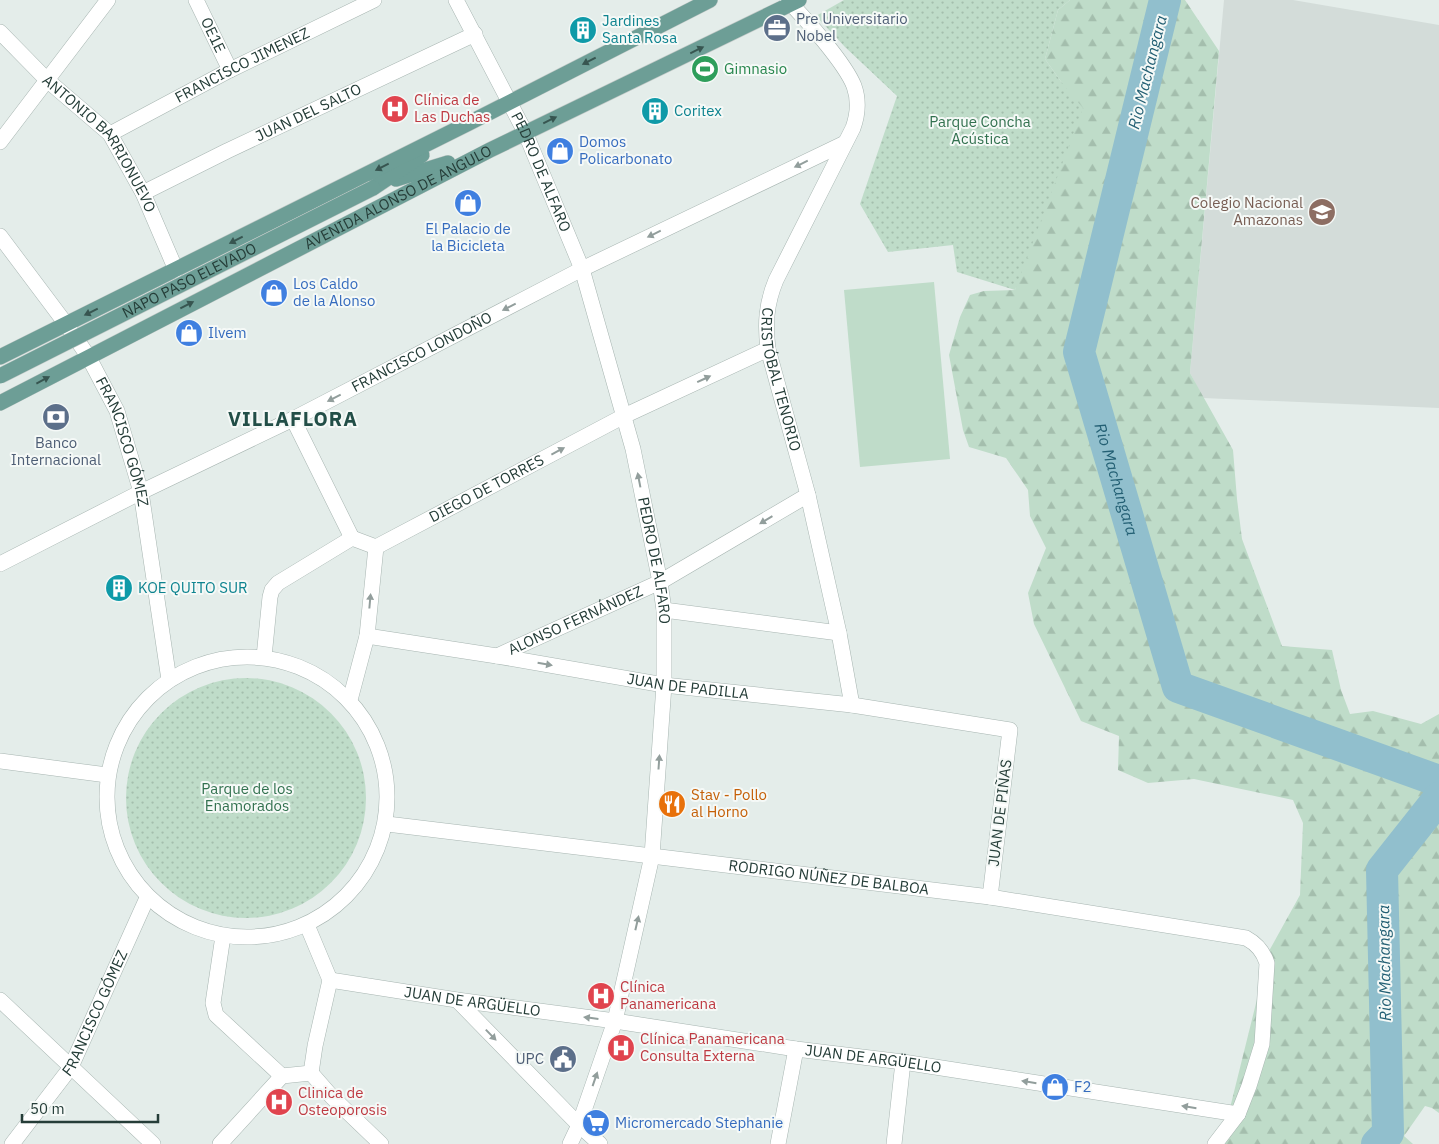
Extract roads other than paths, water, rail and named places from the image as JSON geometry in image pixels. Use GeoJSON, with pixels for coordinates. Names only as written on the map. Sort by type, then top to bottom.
{"type":"FeatureCollection","features":[{"type":"Feature","properties":{"kind":"main road"},"geometry":{"type":"LineString","coordinates":[[0,357],[710,0]]}},
{"type":"Feature","properties":{"kind":"main road","name":"AVENIDA ALONSO DE ANGULO"},"geometry":{"type":"LineString","coordinates":[[0,403],[525,132],[793,1]]}},
{"type":"Feature","properties":{"kind":"main road","name":"NAPO PASO ELEVADO"},"geometry":{"type":"LineString","coordinates":[[0,376],[376,186],[468,123]]}},
{"type":"Feature","properties":{"kind":"main road","name":"NAPO PASO ELEVADO"},"geometry":{"type":"LineString","coordinates":[[376,186],[490,150]]}},
{"type":"Feature","properties":{"kind":"street"},"geometry":{"type":"LineString","coordinates":[[0,142],[108,0]]}},
{"type":"Feature","properties":{"kind":"street","name":"FRANCISCO JIMENEZ"},"geometry":{"type":"LineString","coordinates":[[110,134],[230,70],[374,0]]}},
{"type":"Feature","properties":{"kind":"street","name":"PEDRO DE ALFARO"},"geometry":{"type":"LineString","coordinates":[[456,0],[525,132],[582,269],[624,416],[660,582],[664,610],[664,685],[652,856],[615,1021],[579,1125],[570,1144]]}},
{"type":"Feature","properties":{"kind":"street","name":"CRISTÓBAL TENORIO"},"geometry":{"type":"LineString","coordinates":[[793,1],[849,76],[857,104],[856,118],[845,143],[770,294],[766,320],[768,349],[808,495],[839,633],[852,705]]}},
{"type":"Feature","properties":{"kind":"street","name":"OE1E"},"geometry":{"type":"LineString","coordinates":[[201,2],[230,70]]}},
{"type":"Feature","properties":{"kind":"street","name":"ANTONIO BARRIONUEVO"},"geometry":{"type":"LineString","coordinates":[[0,32],[47,80],[110,134],[143,193],[176,270]]}},
{"type":"Feature","properties":{"kind":"street","name":"JUAN DEL SALTO"},"geometry":{"type":"LineString","coordinates":[[143,193],[227,151],[475,34]]}},
{"type":"Feature","properties":{"kind":"street","name":"FRANCISCO LONDOÑO"},"geometry":{"type":"LineString","coordinates":[[0,564],[141,492],[293,419],[582,269],[845,143]]}},
{"type":"Feature","properties":{"kind":"street","name":"FRANCISCO GÓMEZ"},"geometry":{"type":"LineString","coordinates":[[0,236],[88,356],[117,411],[141,492],[170,680]]}},
{"type":"Feature","properties":{"kind":"street","name":"DIEGO DE TORRES"},"geometry":{"type":"LineString","coordinates":[[376,547],[624,416],[768,349]]}},
{"type":"Feature","properties":{"kind":"street"},"geometry":{"type":"LineString","coordinates":[[293,419],[352,538],[376,547],[367,636],[350,700]]}},
{"type":"Feature","properties":{"kind":"street","name":"ALONSO FERNÁNDEZ"},"geometry":{"type":"LineString","coordinates":[[497,656],[660,582],[808,495]]}},
{"type":"Feature","properties":{"kind":"street"},"geometry":{"type":"LineString","coordinates":[[264,657],[268,609],[272,590],[278,583],[352,538]]}},
{"type":"Feature","properties":{"kind":"street"},"geometry":{"type":"LineString","coordinates":[[664,610],[839,633]]}},
{"type":"Feature","properties":{"kind":"street","name":"JUAN DE PADILLA"},"geometry":{"type":"LineString","coordinates":[[367,636],[664,685],[852,705],[1010,730]]}},
{"type":"Feature","properties":{"kind":"street"},"geometry":{"type":"LineString","coordinates":[[264,657],[311,671],[350,700],[376,737],[388,779],[387,824],[372,866],[344,900],[307,925],[266,937],[223,936],[182,923],[147,898],[121,862],[107,819],[107,775],[119,738],[140,705],[170,680],[214,660],[264,657]]}},
{"type":"Feature","properties":{"kind":"street","name":"JUAN DE PIÑAS"},"geometry":{"type":"LineString","coordinates":[[990,897],[1010,730]]}},
{"type":"Feature","properties":{"kind":"street"},"geometry":{"type":"LineString","coordinates":[[0,761],[107,775]]}},
{"type":"Feature","properties":{"kind":"street","name":"RODRIGO NÚÑEZ DE BALBOA"},"geometry":{"type":"LineString","coordinates":[[387,824],[990,897],[1246,938],[1263,952],[1267,969],[1262,1044],[1238,1114]]}},
{"type":"Feature","properties":{"kind":"street","name":"FRANCISCO GÓMEZ"},"geometry":{"type":"LineString","coordinates":[[12,1144],[71,1067],[147,898]]}},
{"type":"Feature","properties":{"kind":"street"},"geometry":{"type":"LineString","coordinates":[[307,925],[330,980],[311,1073],[332,1098],[381,1144]]}},
{"type":"Feature","properties":{"kind":"street"},"geometry":{"type":"LineString","coordinates":[[223,936],[213,1003],[216,1015],[282,1076]]}},
{"type":"Feature","properties":{"kind":"street","name":"JUAN DE ARGÜELLO"},"geometry":{"type":"LineString","coordinates":[[330,980],[796,1049],[903,1062],[1238,1114]]}},
{"type":"Feature","properties":{"kind":"street"},"geometry":{"type":"LineString","coordinates":[[0,1000],[153,1144]]}},
{"type":"Feature","properties":{"kind":"street"},"geometry":{"type":"LineString","coordinates":[[457,1000],[579,1125],[600,1144]]}},
{"type":"Feature","properties":{"kind":"street"},"geometry":{"type":"LineString","coordinates":[[778,1144],[796,1049]]}},
{"type":"Feature","properties":{"kind":"street"},"geometry":{"type":"LineString","coordinates":[[894,1144],[903,1062]]}},
{"type":"Feature","properties":{"kind":"street"},"geometry":{"type":"LineString","coordinates":[[220,1144],[282,1076],[311,1073]]}},
{"type":"Feature","properties":{"kind":"street"},"geometry":{"type":"LineString","coordinates":[[1215,1144],[1238,1114]]}},
{"type":"Feature","properties":{"kind":"waterway","name":"Rio Machangara"},"geometry":{"type":"LineString","coordinates":[[1165,0],[1079,352],[1178,687],[1439,781]]}},
{"type":"Feature","properties":{"kind":"waterway","name":"Rio Machangara"},"geometry":{"type":"LineString","coordinates":[[1377,1144],[1388,1133],[1382,870],[1439,798]]}},
{"type":"Feature","properties":{"kind":"place","name":"Pre Universitario Nobel"},"geometry":{"type":"Point","coordinates":[777,28]}},
{"type":"Feature","properties":{"kind":"place","name":"Jardines Santa Rosa"},"geometry":{"type":"Point","coordinates":[583,30]}},
{"type":"Feature","properties":{"kind":"place","name":"Gimnasio"},"geometry":{"type":"Point","coordinates":[705,69]}},
{"type":"Feature","properties":{"kind":"place","name":"Clínica de Las Duchas"},"geometry":{"type":"Point","coordinates":[395,109]}},
{"type":"Feature","properties":{"kind":"place","name":"Coritex"},"geometry":{"type":"Point","coordinates":[655,111]}},
{"type":"Feature","properties":{"kind":"place","name":"Domos Policarbonato"},"geometry":{"type":"Point","coordinates":[560,151]}},
{"type":"Feature","properties":{"kind":"place","name":"El Palacio de la Bicicleta"},"geometry":{"type":"Point","coordinates":[468,203]}},
{"type":"Feature","properties":{"kind":"place","name":"Colegio Nacional Amazonas"},"geometry":{"type":"Point","coordinates":[1322,212]}},
{"type":"Feature","properties":{"kind":"place","name":"Los Caldo de la Alonso"},"geometry":{"type":"Point","coordinates":[274,293]}},
{"type":"Feature","properties":{"kind":"place","name":"Ilvem"},"geometry":{"type":"Point","coordinates":[189,333]}},
{"type":"Feature","properties":{"kind":"place","name":"Banco Internacional"},"geometry":{"type":"Point","coordinates":[56,417]}},
{"type":"Feature","properties":{"kind":"place","name":"KOE QUITO SUR"},"geometry":{"type":"Point","coordinates":[119,588]}},
{"type":"Feature","properties":{"kind":"place","name":"Stav - Pollo al Horno"},"geometry":{"type":"Point","coordinates":[672,804]}},
{"type":"Feature","properties":{"kind":"place","name":"Clínica Panamericana"},"geometry":{"type":"Point","coordinates":[601,996]}},
{"type":"Feature","properties":{"kind":"place","name":"Clínica Panamericana Consulta Externa"},"geometry":{"type":"Point","coordinates":[621,1048]}},
{"type":"Feature","properties":{"kind":"place","name":"UPC"},"geometry":{"type":"Point","coordinates":[563,1059]}},
{"type":"Feature","properties":{"kind":"place","name":"F2"},"geometry":{"type":"Point","coordinates":[1055,1087]}},
{"type":"Feature","properties":{"kind":"place","name":"Clinica de Osteoporosis"},"geometry":{"type":"Point","coordinates":[279,1102]}},
{"type":"Feature","properties":{"kind":"place","name":"Micromercado Stephanie"},"geometry":{"type":"Point","coordinates":[596,1123]}},
{"type":"Feature","properties":{"kind":"district","name":"VILLAFLORA"},"geometry":{"type":"Point","coordinates":[293,419]}},
{"type":"Feature","properties":{"kind":"park label","name":"Parque Concha Acústica"},"geometry":{"type":"Point","coordinates":[980,130]}},
{"type":"Feature","properties":{"kind":"park label","name":"Parque de los Enamorados"},"geometry":{"type":"Point","coordinates":[247,798]}}]}
